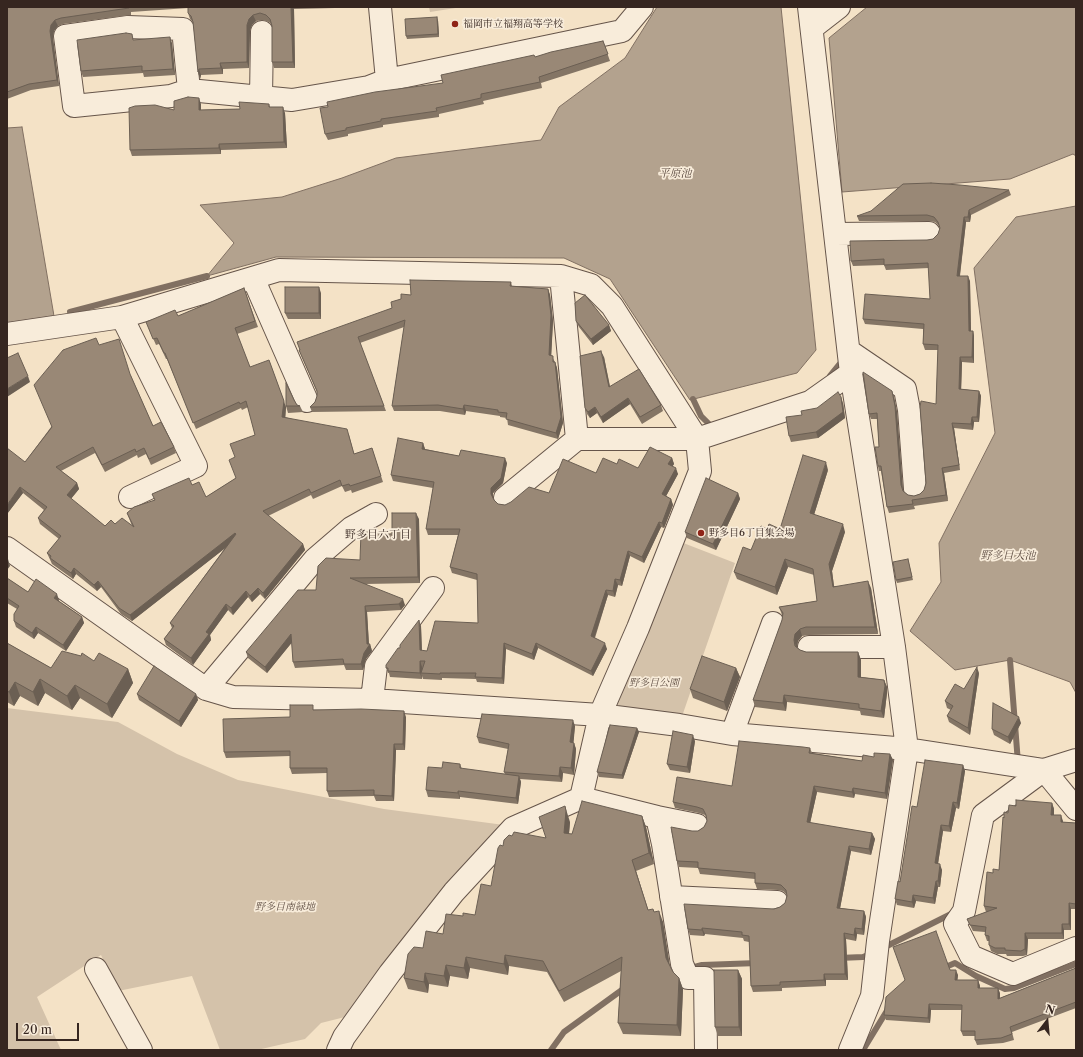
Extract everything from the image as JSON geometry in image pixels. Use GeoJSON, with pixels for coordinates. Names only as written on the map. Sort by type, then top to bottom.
{"type":"FeatureCollection","features":[{"type":"Feature","properties":{"kind":"street"},"geometry":{"type":"LineString","coordinates":[[380,7],[387,80]]}},
{"type":"Feature","properties":{"kind":"street"},"geometry":{"type":"LineString","coordinates":[[189,90],[183,29],[128,27],[65,36],[74,106],[171,96],[189,90],[292,100],[369,87],[387,80],[622,31],[642,7]]}},
{"type":"Feature","properties":{"kind":"street"},"geometry":{"type":"LineString","coordinates":[[809,7],[851,373],[894,646],[907,749],[877,949],[872,996],[850,1050]]}},
{"type":"Feature","properties":{"kind":"street"},"geometry":{"type":"LineString","coordinates":[[812,28],[839,7]]}},
{"type":"Feature","properties":{"kind":"street"},"geometry":{"type":"LineString","coordinates":[[261,98],[262,32]]}},
{"type":"Feature","properties":{"kind":"street"},"geometry":{"type":"LineString","coordinates":[[836,234],[929,233]]}},
{"type":"Feature","properties":{"kind":"street"},"geometry":{"type":"LineString","coordinates":[[7,334],[122,317],[279,270],[561,276],[591,285],[612,306],[697,439],[700,471],[638,628],[600,715],[581,798]]}},
{"type":"Feature","properties":{"kind":"street"},"geometry":{"type":"LineString","coordinates":[[561,276],[577,439]]}},
{"type":"Feature","properties":{"kind":"street"},"geometry":{"type":"LineString","coordinates":[[253,278],[307,401]]}},
{"type":"Feature","properties":{"kind":"street"},"geometry":{"type":"LineString","coordinates":[[122,317],[196,466],[130,497]]}},
{"type":"Feature","properties":{"kind":"street"},"geometry":{"type":"LineString","coordinates":[[849,351],[905,389],[909,410],[915,489]]}},
{"type":"Feature","properties":{"kind":"street"},"geometry":{"type":"LineString","coordinates":[[505,498],[577,439],[697,439],[810,402],[851,373]]}},
{"type":"Feature","properties":{"kind":"street"},"geometry":{"type":"LineString","coordinates":[[206,690],[315,559],[350,528],[376,514]]}},
{"type":"Feature","properties":{"kind":"street"},"geometry":{"type":"LineString","coordinates":[[7,548],[206,690],[233,697],[372,700],[600,715],[679,725],[732,734],[907,749],[1044,770],[1076,809]]}},
{"type":"Feature","properties":{"kind":"street"},"geometry":{"type":"LineString","coordinates":[[372,700],[376,666],[433,588]]}},
{"type":"Feature","properties":{"kind":"street"},"geometry":{"type":"LineString","coordinates":[[732,734],[773,623]]}},
{"type":"Feature","properties":{"kind":"street"},"geometry":{"type":"LineString","coordinates":[[809,646],[894,646]]}},
{"type":"Feature","properties":{"kind":"street"},"geometry":{"type":"LineString","coordinates":[[1076,760],[1044,770],[983,815],[964,911],[955,924],[971,956],[1013,974],[1076,948]]}},
{"type":"Feature","properties":{"kind":"street"},"geometry":{"type":"LineString","coordinates":[[338,1050],[344,1037],[390,973],[454,892],[512,828],[581,798],[657,817],[697,825]]}},
{"type":"Feature","properties":{"kind":"street"},"geometry":{"type":"LineString","coordinates":[[657,817],[685,971],[704,978],[706,1050]]}},
{"type":"Feature","properties":{"kind":"street"},"geometry":{"type":"LineString","coordinates":[[672,897],[777,902]]}},
{"type":"Feature","properties":{"kind":"street"},"geometry":{"type":"LineString","coordinates":[[96,969],[141,1050]]}},
{"type":"Feature","properties":{"kind":"green space"},"geometry":{"type":"Polygon","coordinates":[[[429,7],[462,7],[430,12],[429,7]]]}},
{"type":"Feature","properties":{"kind":"green space","name":"野多目公園"},"geometry":{"type":"Polygon","coordinates":[[[673,539],[735,563],[679,725],[600,715],[673,539]]]}},
{"type":"Feature","properties":{"kind":"green space","name":"野多目南緑地"},"geometry":{"type":"Polygon","coordinates":[[[7,708],[118,722],[177,754],[238,780],[384,809],[504,825],[349,1016],[321,1023],[305,1039],[257,1050],[220,1050],[192,976],[118,991],[101,955],[37,997],[61,1050],[7,1050],[7,708]]]}},
{"type":"Feature","properties":{"kind":"water","name":"平原池"},"geometry":{"type":"Polygon","coordinates":[[[657,7],[781,7],[816,350],[797,373],[690,400],[610,279],[564,258],[276,257],[207,276],[234,243],[200,205],[282,197],[342,178],[396,158],[541,140],[559,107],[625,58],[657,7]]]}},
{"type":"Feature","properties":{"kind":"water"},"geometry":{"type":"Polygon","coordinates":[[[867,7],[1076,7],[1076,156],[1073,154],[1010,179],[842,192],[829,38],[867,7]]]}},
{"type":"Feature","properties":{"kind":"water"},"geometry":{"type":"Polygon","coordinates":[[[22,127],[54,316],[7,323],[7,128],[22,127]]]}},
{"type":"Feature","properties":{"kind":"water","name":"野多目大池"},"geometry":{"type":"Polygon","coordinates":[[[1076,206],[1076,693],[1070,682],[1010,660],[955,670],[910,631],[941,582],[939,543],[995,433],[974,268],[1016,217],[1076,206]]]}},
{"type":"Feature","properties":{"kind":"building"},"geometry":{"type":"Polygon","coordinates":[[[7,7],[129,8],[55,20],[51,25],[50,31],[57,80],[29,84],[7,92],[7,7]]]}},
{"type":"Feature","properties":{"kind":"building"},"geometry":{"type":"Polygon","coordinates":[[[188,7],[291,7],[293,62],[272,62],[272,26],[270,19],[266,15],[260,13],[253,15],[249,19],[247,25],[247,62],[220,63],[221,68],[199,69],[198,72],[193,22],[188,13],[188,7]]]}},
{"type":"Feature","properties":{"kind":"building"},"geometry":{"type":"Polygon","coordinates":[[[437,17],[438,34],[406,36],[405,19],[437,17]]]}},
{"type":"Feature","properties":{"kind":"building"},"geometry":{"type":"Polygon","coordinates":[[[126,33],[132,34],[133,40],[170,37],[173,69],[142,71],[142,66],[81,71],[77,40],[126,33]]]}},
{"type":"Feature","properties":{"kind":"building"},"geometry":{"type":"Polygon","coordinates":[[[603,41],[608,54],[539,77],[540,82],[481,94],[481,98],[436,108],[437,111],[381,119],[381,121],[325,134],[320,108],[328,107],[327,102],[375,92],[443,83],[441,75],[534,55],[535,57],[551,52],[603,41]]]}},
{"type":"Feature","properties":{"kind":"building"},"geometry":{"type":"Polygon","coordinates":[[[188,97],[199,98],[199,110],[240,109],[239,102],[269,104],[269,107],[283,107],[284,142],[219,144],[219,148],[130,150],[129,108],[135,106],[155,105],[174,110],[174,101],[188,97]]]}},
{"type":"Feature","properties":{"kind":"building"},"geometry":{"type":"Polygon","coordinates":[[[931,183],[1009,190],[969,210],[968,217],[964,217],[957,276],[968,276],[969,331],[973,331],[972,357],[960,357],[959,389],[979,391],[977,417],[972,417],[971,424],[952,423],[959,465],[942,468],[946,495],[912,500],[913,504],[887,507],[881,466],[878,466],[875,447],[879,447],[877,413],[869,414],[863,372],[892,391],[895,406],[901,485],[903,491],[908,495],[914,496],[920,494],[924,490],[926,483],[920,407],[921,401],[936,404],[938,345],[923,344],[924,324],[863,319],[865,294],[930,299],[928,263],[884,265],[884,259],[851,261],[850,241],[933,239],[938,234],[940,228],[934,217],[927,215],[857,216],[871,211],[903,184],[931,183]]]}},
{"type":"Feature","properties":{"kind":"building"},"geometry":{"type":"Polygon","coordinates":[[[410,280],[511,282],[510,286],[548,289],[551,315],[549,355],[553,356],[553,362],[555,362],[561,417],[556,433],[506,419],[507,413],[498,412],[498,410],[464,405],[463,409],[438,405],[392,406],[405,320],[358,337],[384,406],[310,407],[315,402],[317,391],[297,342],[392,308],[391,302],[401,299],[401,294],[411,295],[410,280]]]}},
{"type":"Feature","properties":{"kind":"building"},"geometry":{"type":"Polygon","coordinates":[[[285,287],[319,287],[319,313],[285,313],[285,287]]]}},
{"type":"Feature","properties":{"kind":"building"},"geometry":{"type":"Polygon","coordinates":[[[244,288],[255,321],[235,328],[250,367],[269,360],[284,401],[282,417],[347,429],[354,454],[372,448],[381,476],[350,486],[349,484],[342,486],[340,480],[311,493],[309,489],[263,511],[303,544],[263,593],[258,588],[250,596],[246,591],[231,608],[226,604],[206,632],[209,634],[191,658],[164,639],[174,626],[170,623],[236,534],[235,533],[130,615],[119,608],[98,581],[94,585],[74,568],[71,573],[50,558],[51,556],[47,553],[61,536],[38,518],[47,507],[20,487],[7,505],[7,448],[25,462],[52,427],[34,385],[63,350],[96,338],[99,345],[119,339],[130,374],[153,426],[161,422],[174,447],[149,459],[144,448],[136,452],[135,449],[102,465],[93,447],[56,467],[77,483],[67,495],[105,526],[111,520],[115,524],[122,518],[134,527],[127,513],[134,507],[155,500],[152,494],[189,478],[192,485],[199,482],[206,497],[236,478],[229,460],[235,457],[230,444],[255,435],[246,401],[240,404],[239,402],[193,423],[165,353],[157,338],[153,339],[146,322],[175,310],[178,316],[244,288]]]}},
{"type":"Feature","properties":{"kind":"building"},"geometry":{"type":"Polygon","coordinates":[[[585,295],[609,325],[591,339],[576,321],[575,303],[585,295]]]}},
{"type":"Feature","properties":{"kind":"building"},"geometry":{"type":"Polygon","coordinates":[[[601,351],[609,387],[639,369],[661,405],[640,417],[628,398],[601,417],[595,407],[588,412],[585,408],[580,356],[601,351]]]}},
{"type":"Feature","properties":{"kind":"building"},"geometry":{"type":"Polygon","coordinates":[[[18,353],[28,376],[7,389],[7,358],[18,353]]]}},
{"type":"Feature","properties":{"kind":"building"},"geometry":{"type":"Polygon","coordinates":[[[286,383],[297,405],[300,406],[286,406],[286,383]]]}},
{"type":"Feature","properties":{"kind":"building"},"geometry":{"type":"Polygon","coordinates":[[[838,392],[841,397],[843,412],[816,432],[789,436],[786,417],[802,415],[801,411],[817,408],[838,392]]]}},
{"type":"Feature","properties":{"kind":"building"},"geometry":{"type":"Polygon","coordinates":[[[398,438],[423,443],[422,449],[459,456],[461,450],[505,458],[501,478],[491,488],[491,494],[498,504],[505,505],[529,487],[549,493],[563,459],[596,473],[603,458],[617,464],[619,459],[638,468],[650,447],[672,458],[668,464],[676,468],[662,494],[671,499],[662,523],[659,522],[642,557],[628,551],[620,580],[615,579],[613,591],[606,590],[591,636],[605,643],[591,671],[536,643],[532,654],[504,643],[502,678],[475,677],[476,673],[421,673],[425,661],[420,661],[420,673],[388,671],[386,665],[398,648],[400,648],[400,645],[419,620],[420,650],[427,651],[435,621],[478,623],[477,574],[450,567],[460,529],[426,529],[434,482],[391,475],[398,438]]]}},
{"type":"Feature","properties":{"kind":"building"},"geometry":{"type":"Polygon","coordinates":[[[803,455],[826,462],[810,513],[843,524],[829,564],[833,587],[868,581],[875,627],[806,627],[800,629],[795,634],[795,646],[806,652],[858,652],[858,677],[884,680],[885,686],[881,711],[859,708],[859,704],[784,695],[783,703],[753,700],[782,620],[783,613],[779,607],[817,601],[813,569],[785,559],[775,587],[734,572],[743,547],[751,550],[761,526],[767,529],[769,524],[780,529],[803,455]]]}},
{"type":"Feature","properties":{"kind":"building"},"geometry":{"type":"Polygon","coordinates":[[[706,478],[738,493],[713,544],[685,532],[706,478]]]}},
{"type":"Feature","properties":{"kind":"building"},"geometry":{"type":"Polygon","coordinates":[[[392,513],[416,513],[418,577],[350,578],[403,599],[399,604],[365,606],[367,644],[370,644],[364,653],[361,664],[344,664],[343,659],[293,662],[291,634],[265,667],[246,652],[298,590],[316,590],[318,566],[326,558],[360,560],[361,532],[392,534],[392,513]]]}},
{"type":"Feature","properties":{"kind":"building"},"geometry":{"type":"Polygon","coordinates":[[[908,559],[912,577],[896,580],[893,562],[908,559]]]}},
{"type":"Feature","properties":{"kind":"building"},"geometry":{"type":"Polygon","coordinates":[[[7,578],[28,592],[36,579],[57,594],[54,598],[82,617],[63,645],[36,627],[32,633],[14,621],[14,614],[19,606],[7,598],[7,578]]]}},
{"type":"Feature","properties":{"kind":"building"},"geometry":{"type":"Polygon","coordinates":[[[7,643],[51,668],[62,651],[81,656],[82,653],[94,661],[99,653],[128,669],[107,704],[75,685],[67,696],[40,679],[33,692],[15,682],[9,692],[7,691],[7,643]]]}},
{"type":"Feature","properties":{"kind":"building"},"geometry":{"type":"Polygon","coordinates":[[[702,656],[736,668],[724,702],[690,689],[702,656]]]}},
{"type":"Feature","properties":{"kind":"building"},"geometry":{"type":"Polygon","coordinates":[[[154,666],[196,694],[179,721],[137,694],[154,666]]]}},
{"type":"Feature","properties":{"kind":"building"},"geometry":{"type":"Polygon","coordinates":[[[977,667],[968,728],[947,716],[953,706],[945,701],[955,684],[964,689],[977,667]]]}},
{"type":"Feature","properties":{"kind":"building"},"geometry":{"type":"Polygon","coordinates":[[[993,703],[1019,717],[1008,737],[992,729],[993,703]]]}},
{"type":"Feature","properties":{"kind":"building"},"geometry":{"type":"Polygon","coordinates":[[[290,705],[313,705],[313,710],[361,709],[404,711],[403,744],[394,744],[392,796],[374,795],[374,790],[327,791],[327,768],[290,768],[290,751],[224,752],[223,719],[290,717],[290,705]]]}},
{"type":"Feature","properties":{"kind":"building"},"geometry":{"type":"Polygon","coordinates":[[[482,714],[573,720],[570,742],[574,743],[571,768],[560,767],[559,776],[504,772],[509,744],[477,737],[482,714]]]}},
{"type":"Feature","properties":{"kind":"building"},"geometry":{"type":"Polygon","coordinates":[[[610,725],[637,728],[622,775],[597,772],[610,725]]]}},
{"type":"Feature","properties":{"kind":"building"},"geometry":{"type":"Polygon","coordinates":[[[673,731],[693,735],[687,767],[667,764],[673,731]]]}},
{"type":"Feature","properties":{"kind":"building"},"geometry":{"type":"Polygon","coordinates":[[[739,741],[810,748],[809,753],[862,761],[863,755],[874,757],[874,753],[890,754],[885,793],[853,788],[852,792],[814,786],[807,822],[872,833],[869,849],[849,846],[837,908],[864,911],[862,929],[855,928],[854,935],[844,933],[845,974],[824,974],[824,980],[780,982],[780,985],[751,986],[749,936],[742,935],[742,932],[702,928],[702,930],[688,929],[684,904],[774,909],[785,903],[787,896],[786,890],[781,885],[755,883],[755,873],[698,868],[698,862],[677,861],[671,827],[698,831],[704,827],[707,821],[703,809],[673,802],[677,777],[732,786],[739,741]]]}},
{"type":"Feature","properties":{"kind":"building"},"geometry":{"type":"Polygon","coordinates":[[[925,760],[963,765],[957,803],[953,802],[949,826],[941,825],[935,863],[940,864],[938,881],[936,881],[933,898],[913,895],[912,902],[895,899],[898,881],[900,882],[912,806],[917,807],[925,760]]]}},
{"type":"Feature","properties":{"kind":"building"},"geometry":{"type":"Polygon","coordinates":[[[443,762],[460,764],[460,768],[519,776],[516,798],[458,791],[458,793],[426,790],[428,767],[442,768],[443,762]]]}},
{"type":"Feature","properties":{"kind":"building"},"geometry":{"type":"Polygon","coordinates":[[[1016,800],[1052,803],[1051,815],[1061,815],[1061,822],[1076,823],[1076,904],[1069,903],[1069,924],[1062,924],[1062,933],[1025,933],[1025,949],[1021,951],[1005,950],[1005,948],[995,948],[989,945],[989,936],[985,935],[986,927],[970,925],[967,919],[997,908],[984,906],[987,872],[993,873],[993,869],[999,870],[1004,812],[1008,813],[1009,805],[1016,806],[1016,800]]]}},
{"type":"Feature","properties":{"kind":"building"},"geometry":{"type":"Polygon","coordinates":[[[582,801],[642,816],[649,853],[632,860],[648,910],[653,909],[654,912],[659,911],[666,958],[673,972],[679,978],[677,1025],[618,1023],[622,957],[559,991],[543,961],[505,955],[504,964],[466,957],[464,968],[446,965],[444,976],[425,973],[424,982],[404,978],[408,954],[414,947],[423,948],[426,931],[443,934],[446,914],[463,916],[463,913],[475,915],[481,884],[491,886],[498,848],[500,845],[503,846],[504,840],[509,835],[512,836],[514,832],[546,838],[539,817],[565,806],[564,833],[572,834],[582,801]]]}},
{"type":"Feature","properties":{"kind":"building"},"geometry":{"type":"Polygon","coordinates":[[[936,931],[950,970],[956,970],[955,980],[978,980],[978,988],[998,988],[998,999],[1076,968],[1076,1002],[1010,1027],[1012,1034],[1001,1038],[975,1040],[975,1031],[961,1031],[962,1005],[929,1004],[928,1018],[884,1015],[886,997],[905,980],[893,947],[936,931]]]}},
{"type":"Feature","properties":{"kind":"building"},"geometry":{"type":"Polygon","coordinates":[[[714,970],[738,970],[739,1027],[715,1027],[714,970]]]}},
{"type":"Feature","properties":{"kind":"waterway"},"geometry":{"type":"LineString","coordinates":[[70,312],[207,276]]}},
{"type":"Feature","properties":{"kind":"waterway"},"geometry":{"type":"LineString","coordinates":[[830,376],[843,360]]}},
{"type":"Feature","properties":{"kind":"waterway"},"geometry":{"type":"LineString","coordinates":[[693,399],[701,416],[710,425],[716,426]]}},
{"type":"Feature","properties":{"kind":"waterway"},"geometry":{"type":"LineString","coordinates":[[1010,660],[1018,763]]}},
{"type":"Feature","properties":{"kind":"waterway"},"geometry":{"type":"LineString","coordinates":[[883,948],[953,913]]}},
{"type":"Feature","properties":{"kind":"waterway"},"geometry":{"type":"LineString","coordinates":[[839,958],[863,957],[873,953]]}},
{"type":"Feature","properties":{"kind":"waterway"},"geometry":{"type":"LineString","coordinates":[[687,969],[702,965],[758,963]]}},
{"type":"Feature","properties":{"kind":"waterway"},"geometry":{"type":"LineString","coordinates":[[941,969],[955,963],[976,976],[1005,989],[1014,988],[1076,964]]}},
{"type":"Feature","properties":{"kind":"waterway"},"geometry":{"type":"LineString","coordinates":[[551,1050],[564,1032],[626,987]]}},
{"type":"Feature","properties":{"kind":"waterway"},"geometry":{"type":"LineString","coordinates":[[863,1050],[888,1009]]}},
{"type":"Feature","properties":{"kind":"place","name":"福岡市立福翔高等学校"},"geometry":{"type":"Point","coordinates":[455,24]}},
{"type":"Feature","properties":{"kind":"place","name":"野多目6丁目集会場"},"geometry":{"type":"Point","coordinates":[701,533]}},
{"type":"Feature","properties":{"kind":"district","name":"野多目六丁目"},"geometry":{"type":"Point","coordinates":[378,535]}}]}
